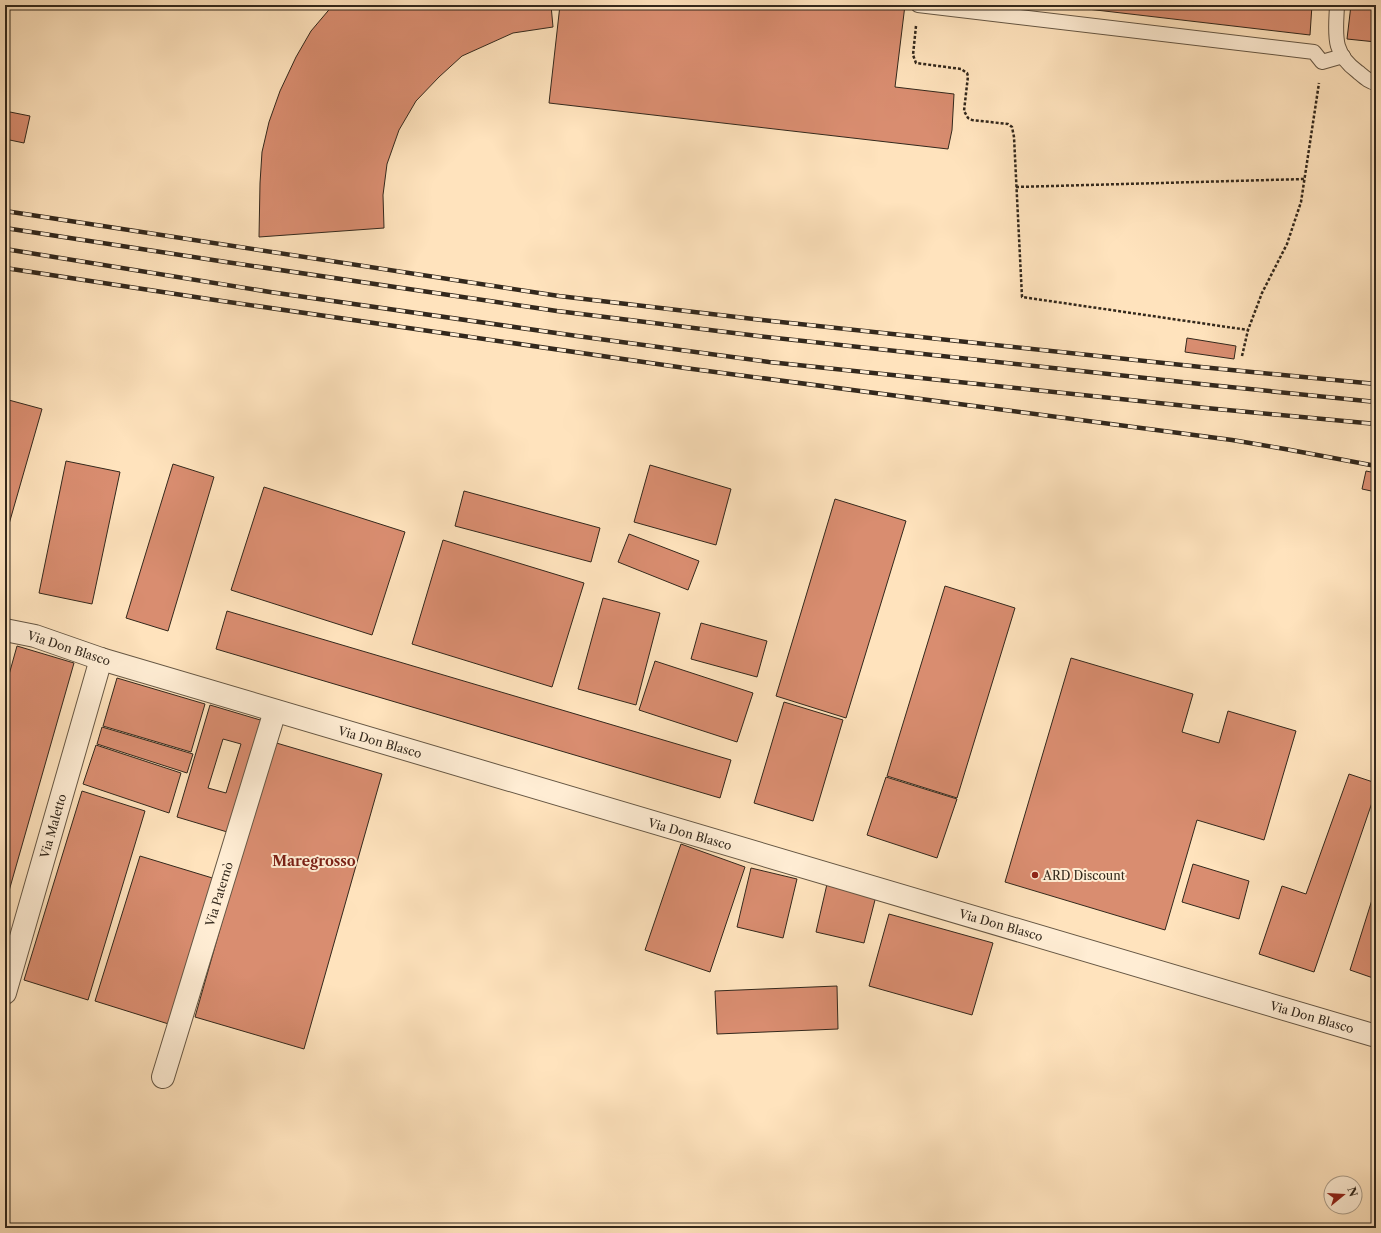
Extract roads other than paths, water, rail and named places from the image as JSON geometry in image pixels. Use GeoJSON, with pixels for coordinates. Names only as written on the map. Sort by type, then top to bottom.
{"type":"FeatureCollection","features":[{"type":"Feature","properties":{"kind":"street","name":"Via Don Blasco"},"geometry":{"type":"LineString","coordinates":[[5,630],[35,636],[101,659],[275,711],[1376,1036]]}},
{"type":"Feature","properties":{"kind":"street","name":"Via Maletto"},"geometry":{"type":"LineString","coordinates":[[5,993],[101,659]]}},
{"type":"Feature","properties":{"kind":"street","name":"Via Paternò"},"geometry":{"type":"LineString","coordinates":[[163,1077],[275,711]]}},
{"type":"Feature","properties":{"kind":"lane"},"geometry":{"type":"LineString","coordinates":[[918,5],[1314,52],[1322,62],[1343,56]]}},
{"type":"Feature","properties":{"kind":"lane"},"geometry":{"type":"LineString","coordinates":[[1338,5],[1335,28],[1337,45],[1347,64],[1371,82],[1376,83]]}},
{"type":"Feature","properties":{"kind":"railway"},"geometry":{"type":"LineString","coordinates":[[5,211],[559,296],[762,320],[1201,367],[1376,384]]}},
{"type":"Feature","properties":{"kind":"railway"},"geometry":{"type":"LineString","coordinates":[[5,228],[557,311],[758,336],[1376,402]]}},
{"type":"Feature","properties":{"kind":"railway"},"geometry":{"type":"LineString","coordinates":[[5,249],[270,292],[769,362],[1206,408],[1376,424]]}},
{"type":"Feature","properties":{"kind":"railway"},"geometry":{"type":"LineString","coordinates":[[5,268],[685,368],[1232,440],[1376,466]]}},
{"type":"Feature","properties":{"kind":"place","name":"ARD Discount"},"geometry":{"type":"Point","coordinates":[1035,875]}},
{"type":"Feature","properties":{"kind":"district","name":"Maregrosso"},"geometry":{"type":"Point","coordinates":[314,861]}}]}
